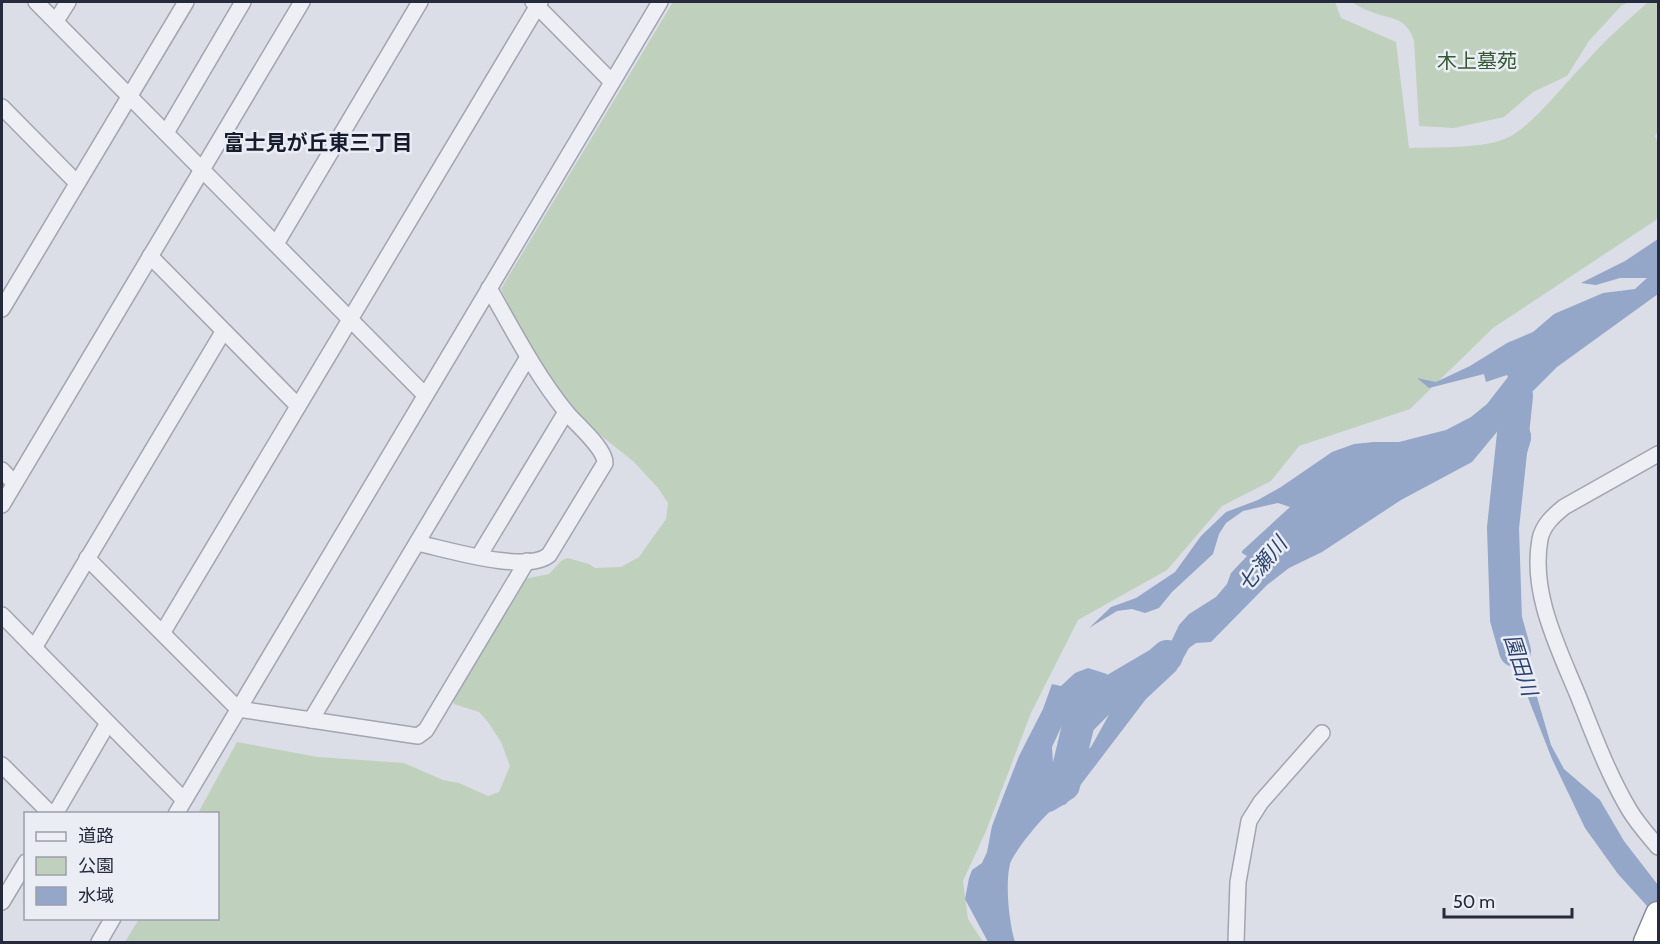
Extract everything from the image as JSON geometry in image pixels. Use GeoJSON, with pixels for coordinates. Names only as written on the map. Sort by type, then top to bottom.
{"type":"FeatureCollection","features":[{"type":"Feature","properties":{"kind":"street"},"geometry":{"type":"LineString","coordinates":[[36,2],[425,395]]}},
{"type":"Feature","properties":{"kind":"street"},"geometry":{"type":"LineString","coordinates":[[56,21],[68,2]]}},
{"type":"Feature","properties":{"kind":"street"},"geometry":{"type":"LineString","coordinates":[[2,309],[186,2]]}},
{"type":"Feature","properties":{"kind":"street"},"geometry":{"type":"LineString","coordinates":[[166,133],[243,2]]}},
{"type":"Feature","properties":{"kind":"street"},"geometry":{"type":"LineString","coordinates":[[2,505],[302,2]]}},
{"type":"Feature","properties":{"kind":"street"},"geometry":{"type":"LineString","coordinates":[[276,243],[420,2]]}},
{"type":"Feature","properties":{"kind":"street"},"geometry":{"type":"LineString","coordinates":[[177,812],[660,2]]}},
{"type":"Feature","properties":{"kind":"street"},"geometry":{"type":"LineString","coordinates":[[163,632],[537,3],[612,82]]}},
{"type":"Feature","properties":{"kind":"street"},"geometry":{"type":"LineString","coordinates":[[2,109],[77,183]]}},
{"type":"Feature","properties":{"kind":"street"},"geometry":{"type":"LineString","coordinates":[[150,256],[298,406]]}},
{"type":"Feature","properties":{"kind":"street"},"geometry":{"type":"LineString","coordinates":[[417,543],[504,562],[542,559],[549,555],[605,463],[603,453],[566,412],[528,357],[489,288]]}},
{"type":"Feature","properties":{"kind":"street"},"geometry":{"type":"LineString","coordinates":[[34,648],[223,332]]}},
{"type":"Feature","properties":{"kind":"street"},"geometry":{"type":"LineString","coordinates":[[311,720],[528,357]]}},
{"type":"Feature","properties":{"kind":"street"},"geometry":{"type":"LineString","coordinates":[[479,556],[566,412]]}},
{"type":"Feature","properties":{"kind":"street"},"geometry":{"type":"LineString","coordinates":[[1659,454],[1564,507],[1550,518],[1540,541],[1539,573],[1544,607],[1553,634],[1601,752],[1630,811],[1659,847]]}},
{"type":"Feature","properties":{"kind":"street"},"geometry":{"type":"LineString","coordinates":[[2,470],[14,483]]}},
{"type":"Feature","properties":{"kind":"street"},"geometry":{"type":"LineString","coordinates":[[87,558],[238,709],[418,736],[423,734],[527,561]]}},
{"type":"Feature","properties":{"kind":"street"},"geometry":{"type":"LineString","coordinates":[[2,615],[184,800]]}},
{"type":"Feature","properties":{"kind":"street"},"geometry":{"type":"LineString","coordinates":[[54,812],[108,723]]}},
{"type":"Feature","properties":{"kind":"street"},"geometry":{"type":"LineString","coordinates":[[1236,942],[1238,882],[1249,820],[1261,802],[1322,733]]}},
{"type":"Feature","properties":{"kind":"street"},"geometry":{"type":"LineString","coordinates":[[2,765],[52,812]]}},
{"type":"Feature","properties":{"kind":"street"},"geometry":{"type":"LineString","coordinates":[[2,902],[24,865]]}},
{"type":"Feature","properties":{"kind":"street"},"geometry":{"type":"LineString","coordinates":[[99,942],[112,920]]}},
{"type":"Feature","properties":{"kind":"green space"},"geometry":{"type":"Polygon","coordinates":[[[673,2],[1335,2],[1341,18],[1396,42],[1409,148],[1487,144],[1509,137],[1538,114],[1600,47],[1648,2],[1658,2],[1658,131],[1655,136],[1658,144],[1658,213],[1656,220],[1493,328],[1410,409],[1299,446],[1271,481],[1222,506],[1167,570],[1078,620],[1031,713],[986,831],[963,881],[968,919],[983,942],[125,942],[138,920],[219,920],[219,812],[199,812],[237,742],[318,757],[404,763],[488,796],[499,792],[510,766],[501,742],[479,712],[454,704],[454,690],[519,580],[549,574],[562,560],[568,558],[595,568],[621,567],[639,557],[666,519],[668,503],[658,488],[634,462],[594,430],[564,397],[524,338],[501,289],[673,2]]]}},
{"type":"Feature","properties":{"kind":"green space","name":"木上墓苑"},"geometry":{"type":"Polygon","coordinates":[[[1352,2],[1629,2],[1621,6],[1589,41],[1567,76],[1533,92],[1504,117],[1454,128],[1419,126],[1414,40],[1406,26],[1352,2]]]}},
{"type":"Feature","properties":{"kind":"water"},"geometry":{"type":"Polygon","coordinates":[[[1658,239],[1658,294],[1557,367],[1528,396],[1523,411],[1531,440],[1521,472],[1512,489],[1506,519],[1523,649],[1551,745],[1564,769],[1600,800],[1624,841],[1658,885],[1658,918],[1618,874],[1585,828],[1552,759],[1504,634],[1502,617],[1511,591],[1497,538],[1495,517],[1519,449],[1520,438],[1511,415],[1472,462],[1401,500],[1322,552],[1289,568],[1267,585],[1211,642],[1196,643],[1189,648],[1176,671],[1146,699],[1066,804],[1048,813],[1012,859],[1008,892],[1009,914],[1015,942],[988,942],[965,899],[969,878],[972,870],[982,863],[987,852],[992,826],[1003,797],[1052,684],[1061,686],[1075,673],[1088,668],[1107,674],[1106,683],[1087,693],[1065,719],[1052,747],[1053,763],[1072,764],[1091,747],[1121,693],[1142,667],[1172,640],[1179,625],[1189,614],[1216,597],[1227,584],[1231,573],[1247,556],[1242,551],[1290,507],[1278,503],[1243,511],[1226,523],[1219,534],[1213,554],[1172,592],[1159,608],[1145,613],[1132,609],[1117,611],[1089,628],[1111,607],[1136,598],[1175,572],[1201,536],[1226,512],[1258,500],[1281,487],[1332,452],[1354,444],[1399,442],[1446,430],[1471,417],[1487,404],[1508,377],[1507,375],[1486,382],[1484,374],[1429,388],[1417,378],[1436,382],[1470,366],[1507,343],[1533,332],[1554,314],[1603,293],[1635,289],[1647,278],[1620,278],[1596,285],[1581,283],[1625,261],[1658,239]]]}},
{"type":"Feature","properties":{"kind":"waterway","name":"園田川"},"geometry":{"type":"LineString","coordinates":[[1515,651],[1506,619],[1503,528],[1517,396]]}},
{"type":"Feature","properties":{"kind":"waterway","name":"七瀬川"},"geometry":{"type":"LineString","coordinates":[[1047,796],[1064,785],[1079,722],[1108,693],[1167,656]]}},
{"type":"Feature","properties":{"kind":"district","name":"富士見が丘東三丁目"},"geometry":{"type":"Point","coordinates":[318,142]}}]}
